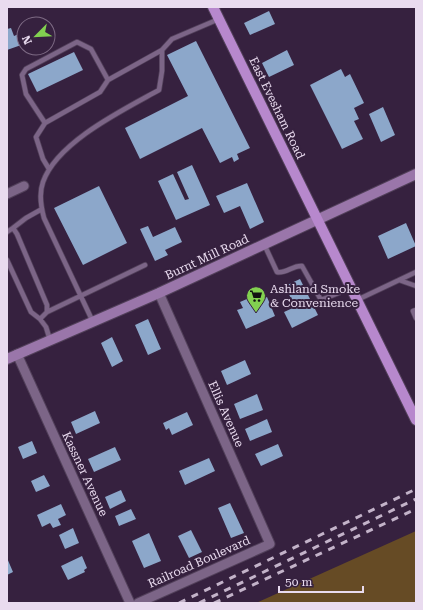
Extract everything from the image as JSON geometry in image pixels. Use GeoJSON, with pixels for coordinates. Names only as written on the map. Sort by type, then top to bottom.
{"type":"FeatureCollection","features":[{"type":"Feature","properties":{"kind":"main road","name":"East Evesham Road"},"geometry":{"type":"LineString","coordinates":[[213,7],[416,420]]}},
{"type":"Feature","properties":{"kind":"main road","name":"Burnt Mill Road"},"geometry":{"type":"LineString","coordinates":[[7,359],[159,294],[416,174]]}},
{"type":"Feature","properties":{"kind":"street"},"geometry":{"type":"LineString","coordinates":[[7,194],[24,186]]}},
{"type":"Feature","properties":{"kind":"street","name":"Ellis Avenue"},"geometry":{"type":"LineString","coordinates":[[159,294],[270,544]]}},
{"type":"Feature","properties":{"kind":"street","name":"Kassner Avenue"},"geometry":{"type":"LineString","coordinates":[[17,354],[130,603]]}},
{"type":"Feature","properties":{"kind":"street","name":"Railroad Boulevard"},"geometry":{"type":"LineString","coordinates":[[138,603],[270,544]]}},
{"type":"Feature","properties":{"kind":"lane"},"geometry":{"type":"LineString","coordinates":[[49,169],[43,159],[36,137],[45,123],[92,95],[100,92],[108,80],[162,50],[172,39],[219,19]]}},
{"type":"Feature","properties":{"kind":"lane"},"geometry":{"type":"LineString","coordinates":[[45,123],[26,94],[22,75],[26,69],[77,42],[91,49],[108,80]]}},
{"type":"Feature","properties":{"kind":"lane"},"geometry":{"type":"LineString","coordinates":[[93,322],[44,218],[42,209],[43,184],[49,169],[70,146],[107,119],[159,90],[162,71],[162,50]]}},
{"type":"Feature","properties":{"kind":"lane"},"geometry":{"type":"LineString","coordinates":[[7,232],[26,218],[42,209]]}},
{"type":"Feature","properties":{"kind":"lane"},"geometry":{"type":"LineString","coordinates":[[13,228],[48,305],[47,312]]}},
{"type":"Feature","properties":{"kind":"lane"},"geometry":{"type":"LineString","coordinates":[[264,244],[277,272],[280,273],[298,266],[302,266],[321,300],[351,288]]}},
{"type":"Feature","properties":{"kind":"lane"},"geometry":{"type":"LineString","coordinates":[[7,260],[31,312],[40,319],[46,327],[50,340]]}},
{"type":"Feature","properties":{"kind":"lane"},"geometry":{"type":"LineString","coordinates":[[40,319],[47,312],[145,264]]}},
{"type":"Feature","properties":{"kind":"lane"},"geometry":{"type":"LineString","coordinates":[[357,300],[416,272]]}},
{"type":"Feature","properties":{"kind":"lane"},"geometry":{"type":"LineString","coordinates":[[399,280],[416,286]]}},
{"type":"Feature","properties":{"kind":"lane"},"geometry":{"type":"LineString","coordinates":[[414,311],[416,318]]}},
{"type":"Feature","properties":{"kind":"shaded area"},"geometry":{"type":"Polygon","coordinates":[[[416,531],[416,603],[256,603],[416,531]]]}},
{"type":"Feature","properties":{"kind":"building"},"geometry":{"type":"Polygon","coordinates":[[[269,11],[275,24],[250,35],[244,23],[269,11]]]}},
{"type":"Feature","properties":{"kind":"building"},"geometry":{"type":"Polygon","coordinates":[[[11,28],[14,36],[16,35],[16,47],[7,50],[7,29],[11,28]]]}},
{"type":"Feature","properties":{"kind":"building"},"geometry":{"type":"Polygon","coordinates":[[[196,41],[250,148],[237,154],[239,159],[234,162],[232,157],[220,163],[202,128],[140,159],[125,128],[188,96],[167,55],[196,41]]]}},
{"type":"Feature","properties":{"kind":"building"},"geometry":{"type":"Polygon","coordinates":[[[287,50],[294,65],[269,77],[262,63],[287,50]]]}},
{"type":"Feature","properties":{"kind":"building"},"geometry":{"type":"Polygon","coordinates":[[[74,52],[83,70],[37,92],[28,74],[74,52]]]}},
{"type":"Feature","properties":{"kind":"building"},"geometry":{"type":"Polygon","coordinates":[[[341,69],[345,77],[350,74],[364,103],[354,108],[359,119],[354,121],[363,139],[342,149],[310,85],[341,69]]]}},
{"type":"Feature","properties":{"kind":"building"},"geometry":{"type":"Polygon","coordinates":[[[383,107],[395,135],[381,142],[369,114],[383,107]]]}},
{"type":"Feature","properties":{"kind":"building"},"geometry":{"type":"Polygon","coordinates":[[[192,165],[210,205],[176,220],[158,181],[173,174],[185,200],[189,199],[177,172],[192,165]]]}},
{"type":"Feature","properties":{"kind":"building"},"geometry":{"type":"Polygon","coordinates":[[[247,183],[264,222],[250,229],[240,206],[224,213],[216,196],[247,183]]]}},
{"type":"Feature","properties":{"kind":"building"},"geometry":{"type":"Polygon","coordinates":[[[99,186],[127,243],[83,265],[54,208],[99,186]]]}},
{"type":"Feature","properties":{"kind":"building"},"geometry":{"type":"Polygon","coordinates":[[[406,223],[416,246],[388,259],[378,236],[406,223]]]}},
{"type":"Feature","properties":{"kind":"building"},"geometry":{"type":"Polygon","coordinates":[[[148,226],[153,237],[175,227],[182,242],[165,250],[168,255],[155,261],[140,229],[148,226]]]}},
{"type":"Feature","properties":{"kind":"building"},"geometry":{"type":"Polygon","coordinates":[[[300,279],[318,315],[292,328],[284,312],[295,307],[285,286],[300,279]]]}},
{"type":"Feature","properties":{"kind":"building","name":"Ashland Smoke & Convenience"},"geometry":{"type":"Polygon","coordinates":[[[258,294],[261,300],[267,297],[275,316],[246,329],[237,310],[243,308],[240,302],[258,294]]]}},
{"type":"Feature","properties":{"kind":"building"},"geometry":{"type":"Polygon","coordinates":[[[148,319],[161,349],[148,355],[135,325],[148,319]]]}},
{"type":"Feature","properties":{"kind":"building"},"geometry":{"type":"Polygon","coordinates":[[[112,337],[123,361],[112,367],[101,343],[112,337]]]}},
{"type":"Feature","properties":{"kind":"building"},"geometry":{"type":"Polygon","coordinates":[[[245,360],[251,374],[227,385],[221,371],[245,360]]]}},
{"type":"Feature","properties":{"kind":"building"},"geometry":{"type":"Polygon","coordinates":[[[257,394],[263,410],[240,419],[234,404],[257,394]]]}},
{"type":"Feature","properties":{"kind":"building"},"geometry":{"type":"Polygon","coordinates":[[[95,411],[100,423],[76,434],[71,422],[95,411]]]}},
{"type":"Feature","properties":{"kind":"building"},"geometry":{"type":"Polygon","coordinates":[[[187,412],[193,425],[172,435],[169,428],[166,430],[163,423],[187,412]]]}},
{"type":"Feature","properties":{"kind":"building"},"geometry":{"type":"Polygon","coordinates":[[[267,419],[272,432],[250,441],[245,429],[267,419]]]}},
{"type":"Feature","properties":{"kind":"building"},"geometry":{"type":"Polygon","coordinates":[[[32,441],[37,453],[23,459],[18,447],[32,441]]]}},
{"type":"Feature","properties":{"kind":"building"},"geometry":{"type":"Polygon","coordinates":[[[278,444],[283,456],[261,466],[255,454],[278,444]]]}},
{"type":"Feature","properties":{"kind":"building"},"geometry":{"type":"Polygon","coordinates":[[[115,447],[121,460],[94,472],[88,459],[115,447]]]}},
{"type":"Feature","properties":{"kind":"building"},"geometry":{"type":"Polygon","coordinates":[[[209,458],[215,471],[185,485],[179,471],[209,458]]]}},
{"type":"Feature","properties":{"kind":"building"},"geometry":{"type":"Polygon","coordinates":[[[44,475],[50,486],[36,492],[31,481],[44,475]]]}},
{"type":"Feature","properties":{"kind":"building"},"geometry":{"type":"Polygon","coordinates":[[[121,490],[126,501],[110,509],[105,497],[121,490]]]}},
{"type":"Feature","properties":{"kind":"building"},"geometry":{"type":"Polygon","coordinates":[[[230,503],[244,533],[231,538],[218,508],[230,503]]]}},
{"type":"Feature","properties":{"kind":"building"},"geometry":{"type":"Polygon","coordinates":[[[61,504],[66,515],[58,519],[61,525],[53,528],[50,523],[42,527],[37,515],[61,504]]]}},
{"type":"Feature","properties":{"kind":"building"},"geometry":{"type":"Polygon","coordinates":[[[131,509],[136,519],[119,526],[115,516],[131,509]]]}},
{"type":"Feature","properties":{"kind":"building"},"geometry":{"type":"Polygon","coordinates":[[[73,528],[79,543],[65,549],[59,535],[73,528]]]}},
{"type":"Feature","properties":{"kind":"building"},"geometry":{"type":"Polygon","coordinates":[[[191,530],[202,552],[189,558],[178,536],[191,530]]]}},
{"type":"Feature","properties":{"kind":"building"},"geometry":{"type":"Polygon","coordinates":[[[149,533],[161,561],[144,568],[132,541],[149,533]]]}},
{"type":"Feature","properties":{"kind":"building"},"geometry":{"type":"Polygon","coordinates":[[[82,556],[87,568],[84,570],[85,572],[68,580],[61,566],[82,556]]]}},
{"type":"Feature","properties":{"kind":"building"},"geometry":{"type":"Polygon","coordinates":[[[7,558],[13,572],[7,575],[7,558]]]}},
{"type":"Feature","properties":{"kind":"railway"},"geometry":{"type":"LineString","coordinates":[[179,603],[416,489]]}},
{"type":"Feature","properties":{"kind":"railway"},"geometry":{"type":"LineString","coordinates":[[199,603],[416,499]]}},
{"type":"Feature","properties":{"kind":"railway"},"geometry":{"type":"LineString","coordinates":[[214,603],[416,509]]}},
{"type":"Feature","properties":{"kind":"place","name":"Ashland Smoke & Convenience"},"geometry":{"type":"Point","coordinates":[256,313]}}]}
